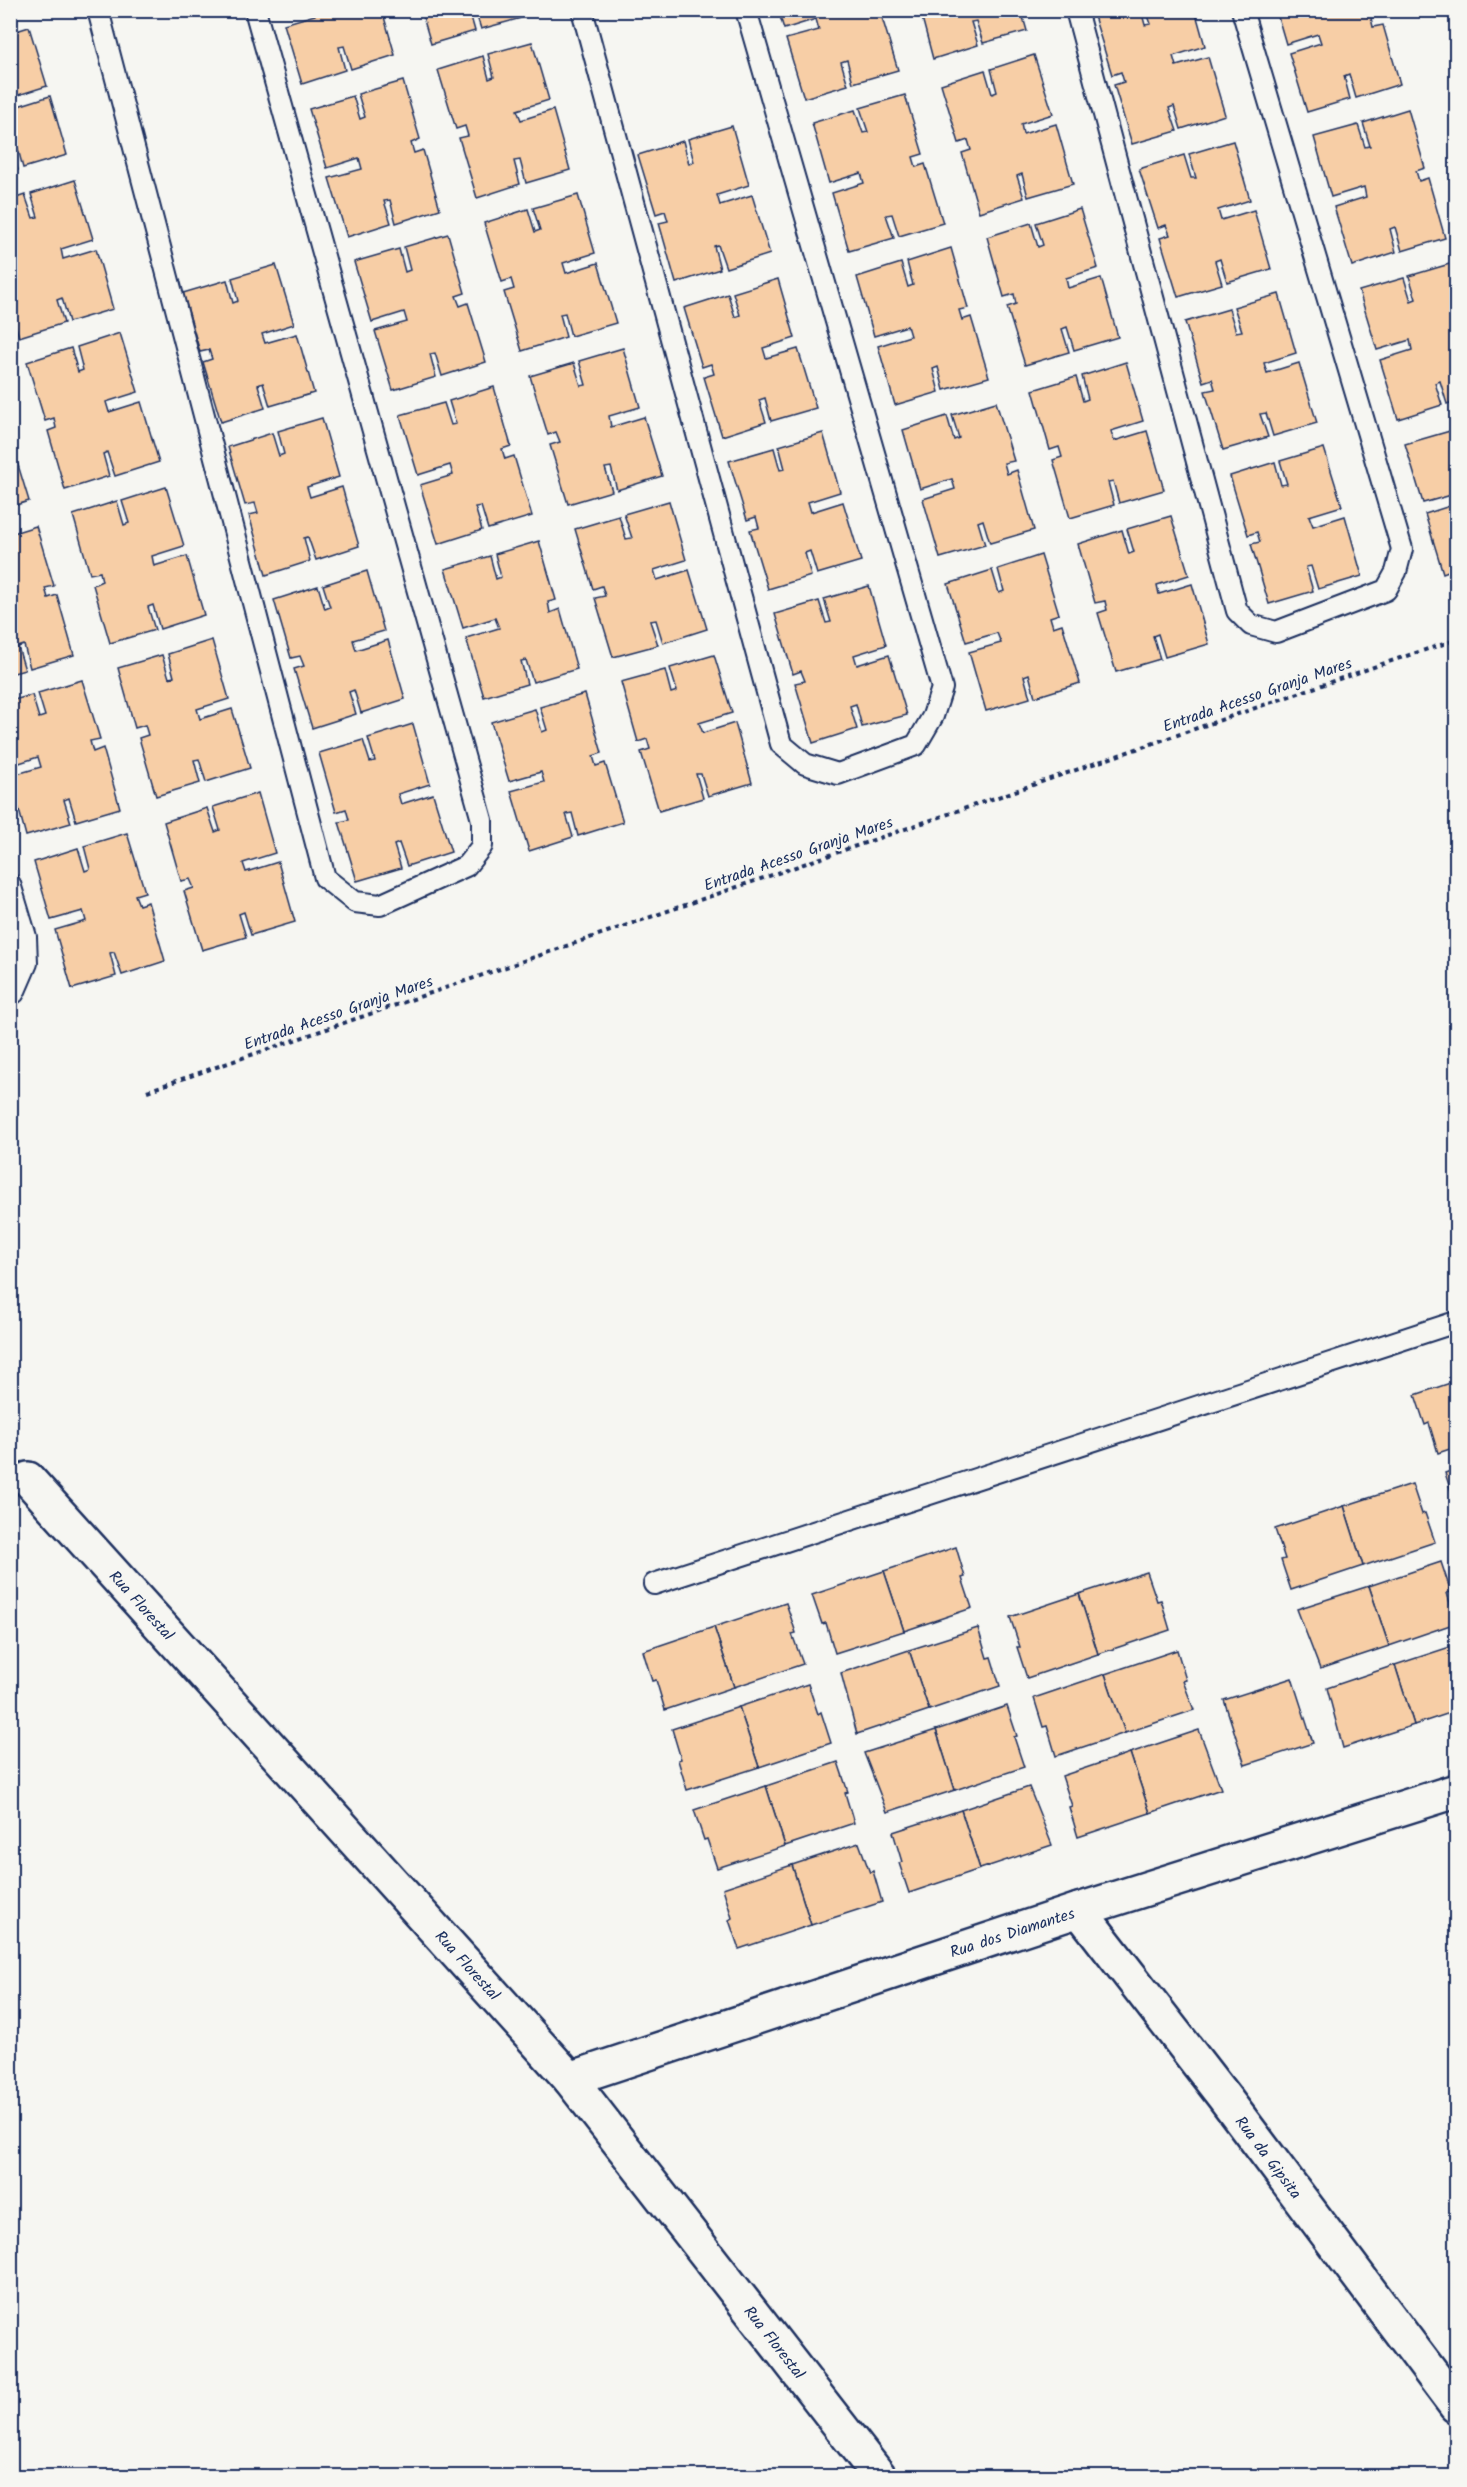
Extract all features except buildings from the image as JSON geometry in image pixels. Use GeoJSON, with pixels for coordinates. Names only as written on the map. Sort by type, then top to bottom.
{"type":"FeatureCollection","features":[{"type":"Feature","properties":{"kind":"street","name":"Rua Florestal"},"geometry":{"type":"LineString","coordinates":[[28,1479],[570,2079],[879,2476]]}},
{"type":"Feature","properties":{"kind":"street","name":"Rua dos Diamantes"},"geometry":{"type":"LineString","coordinates":[[570,2079],[1079,1910],[1456,1791]]}},
{"type":"Feature","properties":{"kind":"street","name":"Rua da Gipsita"},"geometry":{"type":"LineString","coordinates":[[1079,1910],[1231,2106],[1456,2406]]}},
{"type":"Feature","properties":{"kind":"lane"},"geometry":{"type":"LineString","coordinates":[[98,10],[325,878],[355,902],[380,905],[466,866],[482,846],[482,820],[255,10]]}},
{"type":"Feature","properties":{"kind":"lane"},"geometry":{"type":"LineString","coordinates":[[582,10],[782,744],[805,764],[838,774],[916,745],[933,716],[942,688],[746,10]]}},
{"type":"Feature","properties":{"kind":"lane"},"geometry":{"type":"LineString","coordinates":[[1076,10],[1237,611],[1251,626],[1276,632],[1386,590],[1396,572],[1402,549],[1242,10]]}},
{"type":"Feature","properties":{"kind":"lane"},"geometry":{"type":"LineString","coordinates":[[10,884],[26,937],[27,963],[14,993],[10,995]]}},
{"type":"Feature","properties":{"kind":"lane"},"geometry":{"type":"LineString","coordinates":[[654,1584],[1456,1322]]}},
{"type":"Feature","properties":{"kind":"path","name":"Entrada Acesso Granja Mares"},"geometry":{"type":"LineString","coordinates":[[147,1091],[1456,640]]}}]}
